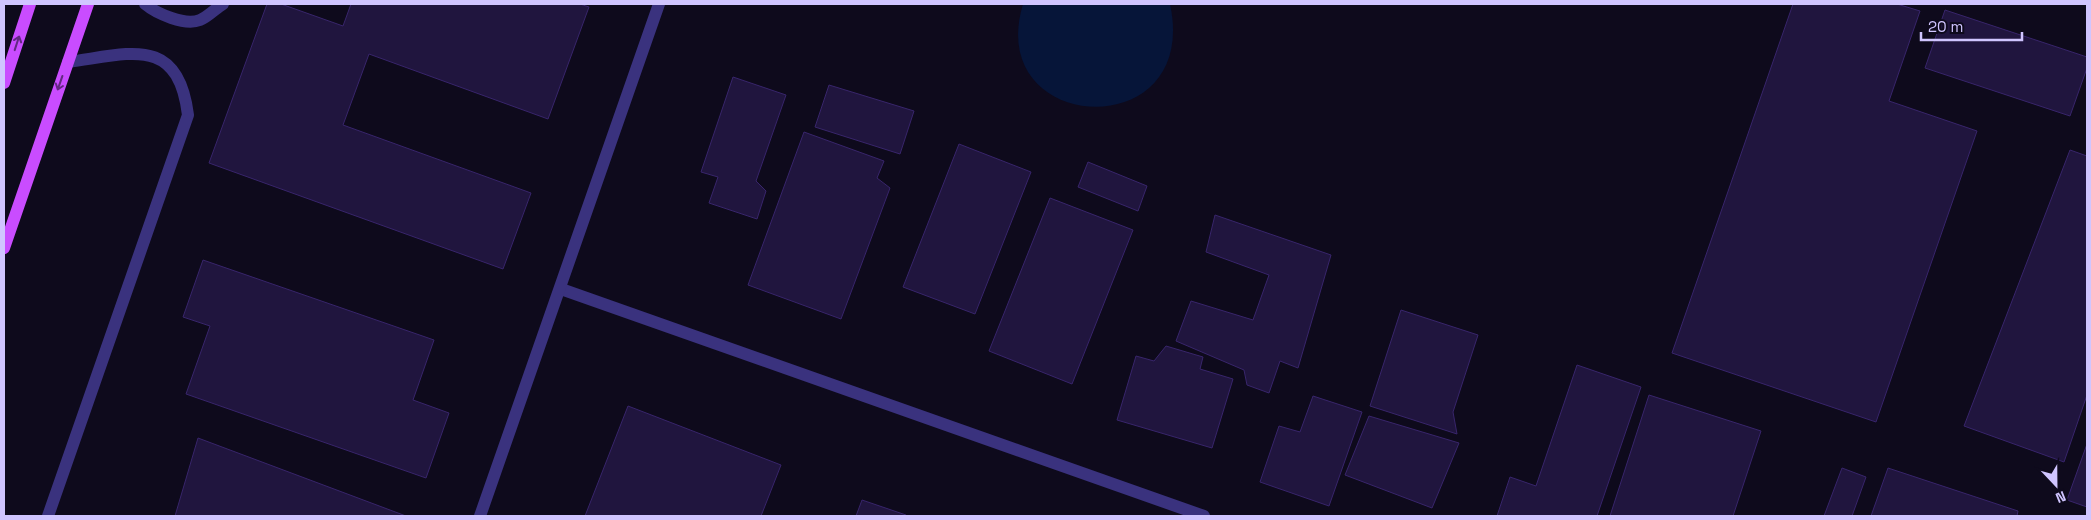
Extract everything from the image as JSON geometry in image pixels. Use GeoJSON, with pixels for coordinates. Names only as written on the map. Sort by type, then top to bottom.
{"type":"FeatureCollection","features":[{"type":"Feature","properties":{"kind":"main road"},"geometry":{"type":"LineString","coordinates":[[4,83],[30,4]]}},
{"type":"Feature","properties":{"kind":"main road"},"geometry":{"type":"LineString","coordinates":[[4,248],[88,4]]}},
{"type":"Feature","properties":{"kind":"street"},"geometry":{"type":"LineString","coordinates":[[145,4],[153,11],[178,20],[200,20],[223,4]]}},
{"type":"Feature","properties":{"kind":"street"},"geometry":{"type":"LineString","coordinates":[[480,516],[561,289],[659,4]]}},
{"type":"Feature","properties":{"kind":"street"},"geometry":{"type":"LineString","coordinates":[[48,516],[188,115],[185,92],[178,75],[162,59],[126,55],[68,62]]}},
{"type":"Feature","properties":{"kind":"street"},"geometry":{"type":"LineString","coordinates":[[561,289],[1204,516]]}},
{"type":"Feature","properties":{"kind":"water"},"geometry":{"type":"Polygon","coordinates":[[[1023,4],[1170,4],[1171,50],[1154,83],[1127,101],[1093,107],[1060,99],[1033,79],[1019,47],[1023,4]]]}},
{"type":"Feature","properties":{"kind":"building"},"geometry":{"type":"Polygon","coordinates":[[[267,4],[281,4],[343,26],[351,4],[580,4],[589,7],[548,119],[369,54],[343,125],[531,193],[503,269],[209,163],[267,4]]]}},
{"type":"Feature","properties":{"kind":"building"},"geometry":{"type":"Polygon","coordinates":[[[1793,4],[1897,4],[1920,11],[1889,101],[1977,131],[1876,422],[1672,353],[1793,4]]]}},
{"type":"Feature","properties":{"kind":"building"},"geometry":{"type":"Polygon","coordinates":[[[1945,10],[2087,57],[2087,68],[2070,116],[1925,68],[1945,10]]]}},
{"type":"Feature","properties":{"kind":"building"},"geometry":{"type":"Polygon","coordinates":[[[733,77],[786,95],[756,181],[766,191],[757,219],[709,203],[718,177],[701,172],[733,77]]]}},
{"type":"Feature","properties":{"kind":"building"},"geometry":{"type":"Polygon","coordinates":[[[829,85],[914,111],[900,154],[815,127],[829,85]]]}},
{"type":"Feature","properties":{"kind":"building"},"geometry":{"type":"Polygon","coordinates":[[[804,132],[884,161],[877,178],[890,188],[841,319],[748,285],[804,132]]]}},
{"type":"Feature","properties":{"kind":"building"},"geometry":{"type":"Polygon","coordinates":[[[959,144],[1031,172],[975,314],[903,287],[959,144]]]}},
{"type":"Feature","properties":{"kind":"building"},"geometry":{"type":"Polygon","coordinates":[[[2070,150],[2087,156],[2087,395],[2064,462],[1964,426],[2070,150]]]}},
{"type":"Feature","properties":{"kind":"building"},"geometry":{"type":"Polygon","coordinates":[[[1088,162],[1147,186],[1138,211],[1078,187],[1088,162]]]}},
{"type":"Feature","properties":{"kind":"building"},"geometry":{"type":"Polygon","coordinates":[[[1050,198],[1133,230],[1072,384],[989,351],[1050,198]]]}},
{"type":"Feature","properties":{"kind":"building"},"geometry":{"type":"Polygon","coordinates":[[[1215,215],[1331,255],[1298,368],[1280,361],[1269,393],[1247,385],[1244,370],[1176,341],[1191,301],[1253,320],[1269,275],[1206,252],[1215,215]]]}},
{"type":"Feature","properties":{"kind":"building"},"geometry":{"type":"Polygon","coordinates":[[[203,260],[434,340],[413,400],[449,413],[426,478],[186,394],[210,326],[183,317],[203,260]]]}},
{"type":"Feature","properties":{"kind":"building"},"geometry":{"type":"Polygon","coordinates":[[[1401,310],[1478,335],[1453,412],[1457,434],[1370,406],[1401,310]]]}},
{"type":"Feature","properties":{"kind":"building"},"geometry":{"type":"Polygon","coordinates":[[[1166,346],[1203,357],[1200,369],[1233,379],[1212,448],[1117,420],[1136,356],[1154,361],[1166,346]]]}},
{"type":"Feature","properties":{"kind":"building"},"geometry":{"type":"Polygon","coordinates":[[[1577,365],[1641,387],[1597,516],[1497,516],[1510,477],[1536,486],[1577,365]]]}},
{"type":"Feature","properties":{"kind":"building"},"geometry":{"type":"Polygon","coordinates":[[[1649,395],[1761,431],[1733,516],[1610,516],[1649,395]]]}},
{"type":"Feature","properties":{"kind":"building"},"geometry":{"type":"Polygon","coordinates":[[[1313,396],[1362,412],[1329,506],[1260,482],[1279,426],[1300,432],[1313,396]]]}},
{"type":"Feature","properties":{"kind":"building"},"geometry":{"type":"Polygon","coordinates":[[[628,406],[781,465],[761,516],[585,516],[628,406]]]}},
{"type":"Feature","properties":{"kind":"building"},"geometry":{"type":"Polygon","coordinates":[[[1369,416],[1459,443],[1432,508],[1345,475],[1369,416]]]}},
{"type":"Feature","properties":{"kind":"building"},"geometry":{"type":"Polygon","coordinates":[[[198,438],[406,516],[175,516],[198,438]]]}},
{"type":"Feature","properties":{"kind":"building"},"geometry":{"type":"Polygon","coordinates":[[[2087,444],[2087,507],[2067,500],[2087,444]]]}},
{"type":"Feature","properties":{"kind":"building"},"geometry":{"type":"Polygon","coordinates":[[[1842,468],[1866,477],[1852,516],[1824,516],[1842,468]]]}},
{"type":"Feature","properties":{"kind":"building"},"geometry":{"type":"Polygon","coordinates":[[[1888,468],[2018,511],[2017,516],[1871,516],[1888,468]]]}},
{"type":"Feature","properties":{"kind":"building"},"geometry":{"type":"Polygon","coordinates":[[[862,500],[906,515],[856,516],[862,500]]]}}]}
